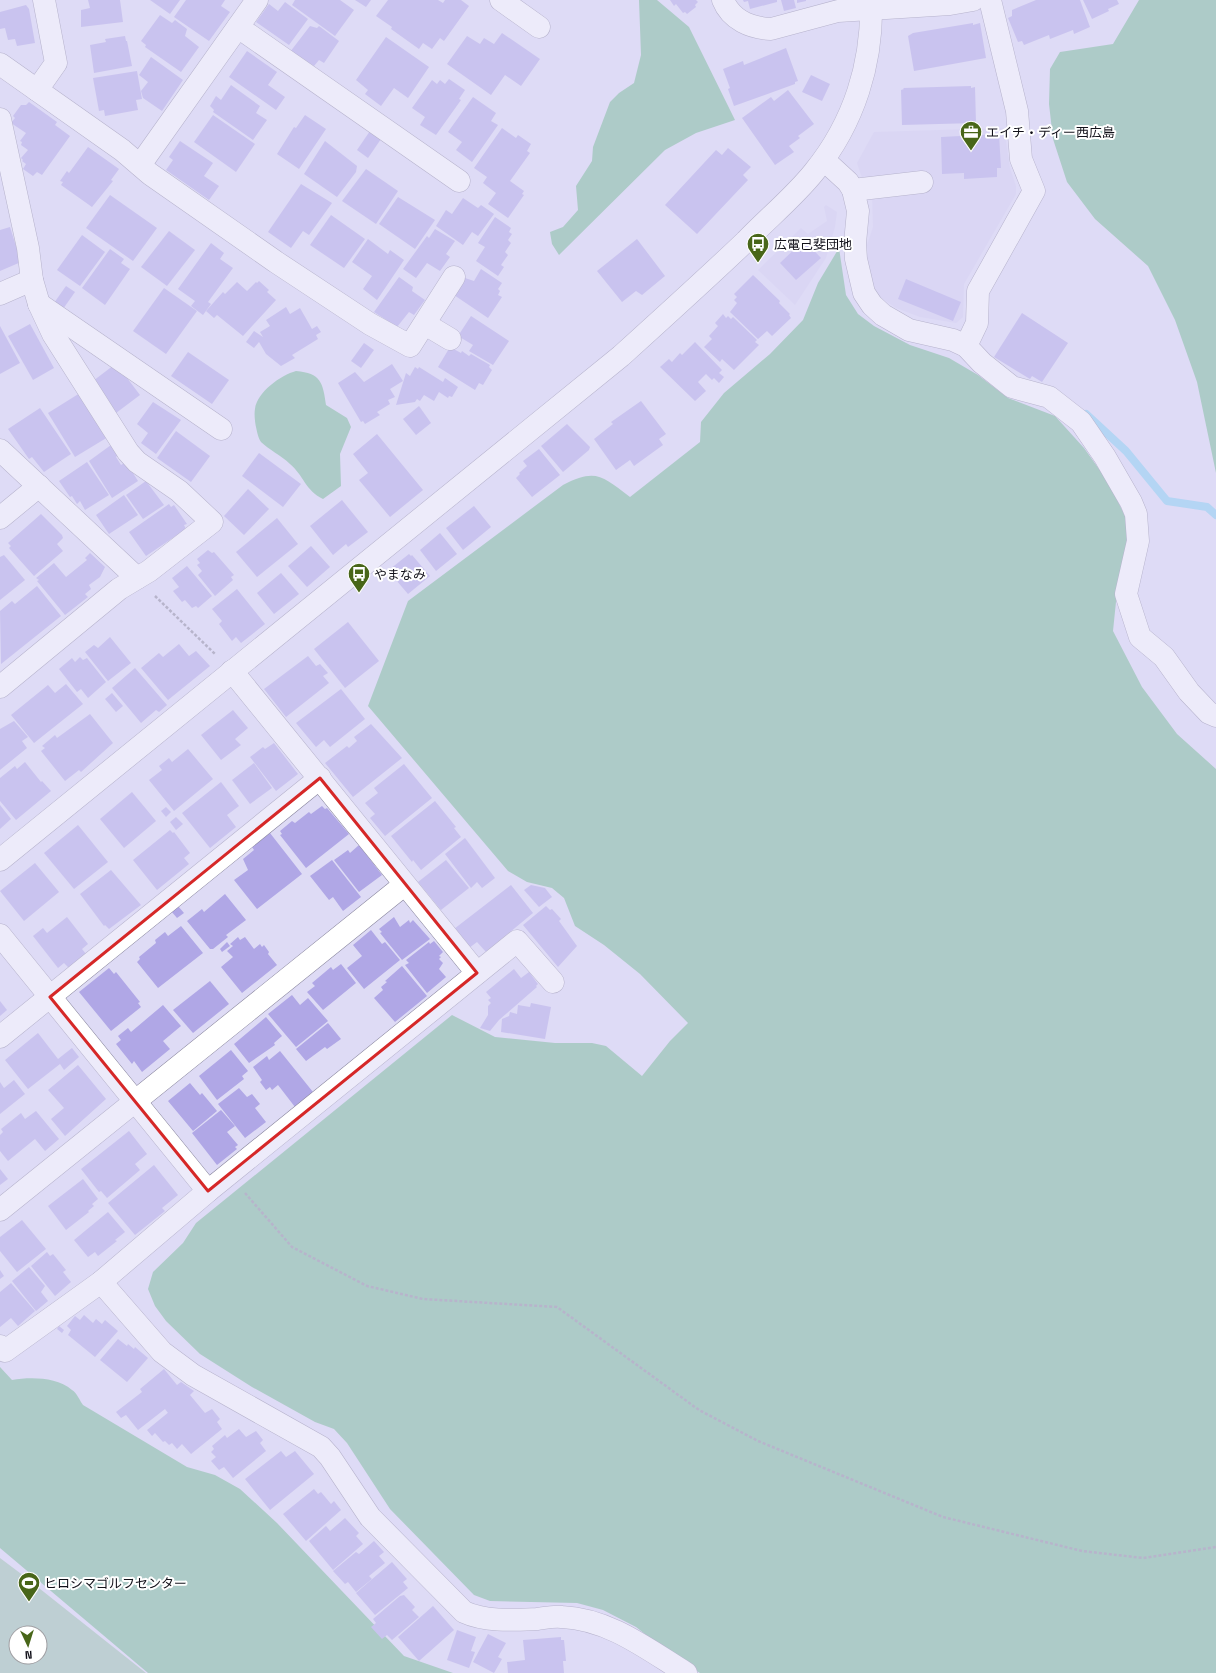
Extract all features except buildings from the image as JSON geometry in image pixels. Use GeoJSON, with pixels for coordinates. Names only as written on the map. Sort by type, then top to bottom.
{"type":"FeatureCollection","features":[{"type":"Feature","properties":{"kind":"street"},"geometry":{"type":"LineString","coordinates":[[37,90],[56,63],[44,0]]}},
{"type":"Feature","properties":{"kind":"street"},"geometry":{"type":"LineString","coordinates":[[140,165],[257,0]]}},
{"type":"Feature","properties":{"kind":"street"},"geometry":{"type":"LineString","coordinates":[[501,0],[539,26]]}},
{"type":"Feature","properties":{"kind":"street"},"geometry":{"type":"LineString","coordinates":[[723,0],[732,14],[740,21],[760,29],[771,29],[838,11],[871,5],[950,4],[973,0]]}},
{"type":"Feature","properties":{"kind":"street"},"geometry":{"type":"LineString","coordinates":[[966,346],[978,323],[978,291],[1034,191],[1021,159],[1018,111],[990,0]]}},
{"type":"Feature","properties":{"kind":"street"},"geometry":{"type":"LineString","coordinates":[[0,860],[621,356],[696,289],[802,185],[824,160],[843,129],[862,83],[870,41],[871,5]]}},
{"type":"Feature","properties":{"kind":"street"},"geometry":{"type":"LineString","coordinates":[[238,27],[459,180]]}},
{"type":"Feature","properties":{"kind":"street"},"geometry":{"type":"LineString","coordinates":[[0,64],[122,150],[140,165],[276,262],[370,324],[410,346],[454,277]]}},
{"type":"Feature","properties":{"kind":"street"},"geometry":{"type":"LineString","coordinates":[[0,119],[28,248],[32,280],[39,304],[53,334],[128,452],[137,462],[179,491],[212,522],[149,571],[119,588],[0,687]]}},
{"type":"Feature","properties":{"kind":"street"},"geometry":{"type":"LineString","coordinates":[[824,160],[848,182],[853,190],[858,211],[855,243],[856,259],[864,294],[872,305],[883,315],[909,330],[953,340],[966,346],[982,363],[1012,387],[1049,397],[1073,414],[1081,422],[1106,457],[1136,514],[1138,541],[1126,594],[1140,637],[1164,657],[1189,692],[1209,713],[1216,716]]}},
{"type":"Feature","properties":{"kind":"street"},"geometry":{"type":"LineString","coordinates":[[853,190],[922,182]]}},
{"type":"Feature","properties":{"kind":"street"},"geometry":{"type":"LineString","coordinates":[[0,294],[32,280]]}},
{"type":"Feature","properties":{"kind":"street"},"geometry":{"type":"LineString","coordinates":[[39,304],[221,429]]}},
{"type":"Feature","properties":{"kind":"street"},"geometry":{"type":"LineString","coordinates":[[425,324],[450,340]]}},
{"type":"Feature","properties":{"kind":"street"},"geometry":{"type":"LineString","coordinates":[[0,450],[137,578]]}},
{"type":"Feature","properties":{"kind":"street"},"geometry":{"type":"LineString","coordinates":[[0,518],[39,486]]}},
{"type":"Feature","properties":{"kind":"street"},"geometry":{"type":"LineString","coordinates":[[232,671],[320,778],[404,885],[477,973]]}},
{"type":"Feature","properties":{"kind":"street"},"geometry":{"type":"LineString","coordinates":[[0,1037],[320,778]]}},
{"type":"Feature","properties":{"kind":"street"},"geometry":{"type":"LineString","coordinates":[[0,1210],[404,885]]}},
{"type":"Feature","properties":{"kind":"street"},"geometry":{"type":"LineString","coordinates":[[0,935],[208,1192]]}},
{"type":"Feature","properties":{"kind":"street"},"geometry":{"type":"LineString","coordinates":[[0,1346],[5,1351],[101,1282],[229,1174],[517,941],[553,982]]}},
{"type":"Feature","properties":{"kind":"street"},"geometry":{"type":"LineString","coordinates":[[101,1282],[162,1352],[186,1370],[321,1447],[330,1457],[370,1517],[464,1612],[474,1617],[503,1619],[561,1617],[588,1620],[611,1628],[686,1673]]}},
{"type":"Feature","properties":{"kind":"path"},"geometry":{"type":"LineString","coordinates":[[155,596],[213,652]]}},
{"type":"Feature","properties":{"kind":"path"},"geometry":{"type":"LineString","coordinates":[[229,1174],[292,1246],[367,1286],[423,1299],[557,1307],[699,1410],[758,1441],[943,1517],[1082,1551],[1143,1558],[1216,1546]]}},
{"type":"Feature","properties":{"kind":"highlighted area"},"geometry":{"type":"Polygon","coordinates":[[[320,778],[477,973],[208,1191],[50,997],[320,778]]]}},
{"type":"Feature","properties":{"kind":"shaded area","name":"エイチ・ディー西広島"},"geometry":{"type":"Polygon","coordinates":[[[1004,128],[1010,168],[1016,186],[1016,194],[964,284],[963,317],[956,323],[920,317],[896,308],[880,297],[872,283],[868,265],[867,245],[873,227],[872,195],[861,175],[857,163],[874,132],[1004,128]]]}},
{"type":"Feature","properties":{"kind":"shaded area"},"geometry":{"type":"Polygon","coordinates":[[[826,205],[837,212],[835,227],[826,258],[795,305],[758,270],[801,228],[808,234],[827,221],[824,207],[826,205]]]}},
{"type":"Feature","properties":{"kind":"green space"},"geometry":{"type":"Polygon","coordinates":[[[639,0],[657,0],[689,27],[735,120],[696,133],[665,150],[559,255],[552,244],[550,232],[563,227],[578,210],[576,186],[592,161],[593,147],[610,102],[619,93],[634,83],[641,55],[639,0]]]}},
{"type":"Feature","properties":{"kind":"green space"},"geometry":{"type":"Polygon","coordinates":[[[1139,0],[1216,0],[1216,473],[1197,382],[1175,320],[1148,266],[1095,219],[1067,182],[1053,139],[1049,104],[1050,69],[1060,52],[1113,44],[1139,0]]]}},
{"type":"Feature","properties":{"kind":"green space"},"geometry":{"type":"Polygon","coordinates":[[[839,248],[846,295],[858,314],[874,326],[910,345],[949,358],[978,375],[1008,398],[1055,416],[1084,448],[1109,483],[1125,516],[1129,544],[1117,592],[1113,631],[1142,687],[1177,734],[1216,769],[1216,1673],[700,1673],[674,1657],[636,1627],[603,1610],[577,1603],[490,1601],[474,1595],[390,1509],[347,1443],[334,1429],[315,1422],[252,1387],[200,1354],[166,1321],[155,1306],[148,1289],[153,1272],[183,1243],[196,1223],[452,1015],[495,1037],[555,1043],[592,1043],[606,1046],[642,1076],[670,1041],[688,1023],[640,974],[604,945],[575,926],[564,898],[552,888],[527,882],[508,871],[368,706],[408,601],[563,485],[583,477],[598,477],[605,479],[630,497],[700,442],[701,422],[724,393],[770,354],[803,320],[818,283],[839,248]]]}},
{"type":"Feature","properties":{"kind":"green space"},"geometry":{"type":"Polygon","coordinates":[[[296,371],[311,374],[319,380],[324,391],[326,405],[347,418],[351,427],[340,454],[341,486],[323,499],[308,487],[299,473],[290,464],[268,448],[258,437],[255,411],[260,396],[277,380],[296,371]]]}},
{"type":"Feature","properties":{"kind":"green space"},"geometry":{"type":"Polygon","coordinates":[[[0,1367],[12,1380],[35,1378],[51,1380],[66,1386],[75,1393],[83,1405],[187,1467],[215,1475],[240,1489],[277,1523],[404,1656],[453,1673],[148,1673],[0,1548],[0,1367]]]}},
{"type":"Feature","properties":{"kind":"green space","name":"ヒロシマゴルフセンター"},"geometry":{"type":"Polygon","coordinates":[[[0,1558],[20,1573],[146,1673],[0,1673],[0,1558]]]}},
{"type":"Feature","properties":{"kind":"waterway"},"geometry":{"type":"LineString","coordinates":[[1086,414],[1126,451],[1167,501],[1207,507],[1216,515]]}},
{"type":"Feature","properties":{"kind":"place","name":"エイチ・ディー西広島"},"geometry":{"type":"Point","coordinates":[971,152]}},
{"type":"Feature","properties":{"kind":"place","name":"広電己斐団地"},"geometry":{"type":"Point","coordinates":[758,264]}},
{"type":"Feature","properties":{"kind":"place","name":"やまなみ"},"geometry":{"type":"Point","coordinates":[359,594]}},
{"type":"Feature","properties":{"kind":"place","name":"ヒロシマゴルフセンター"},"geometry":{"type":"Point","coordinates":[29,1602]}}]}
